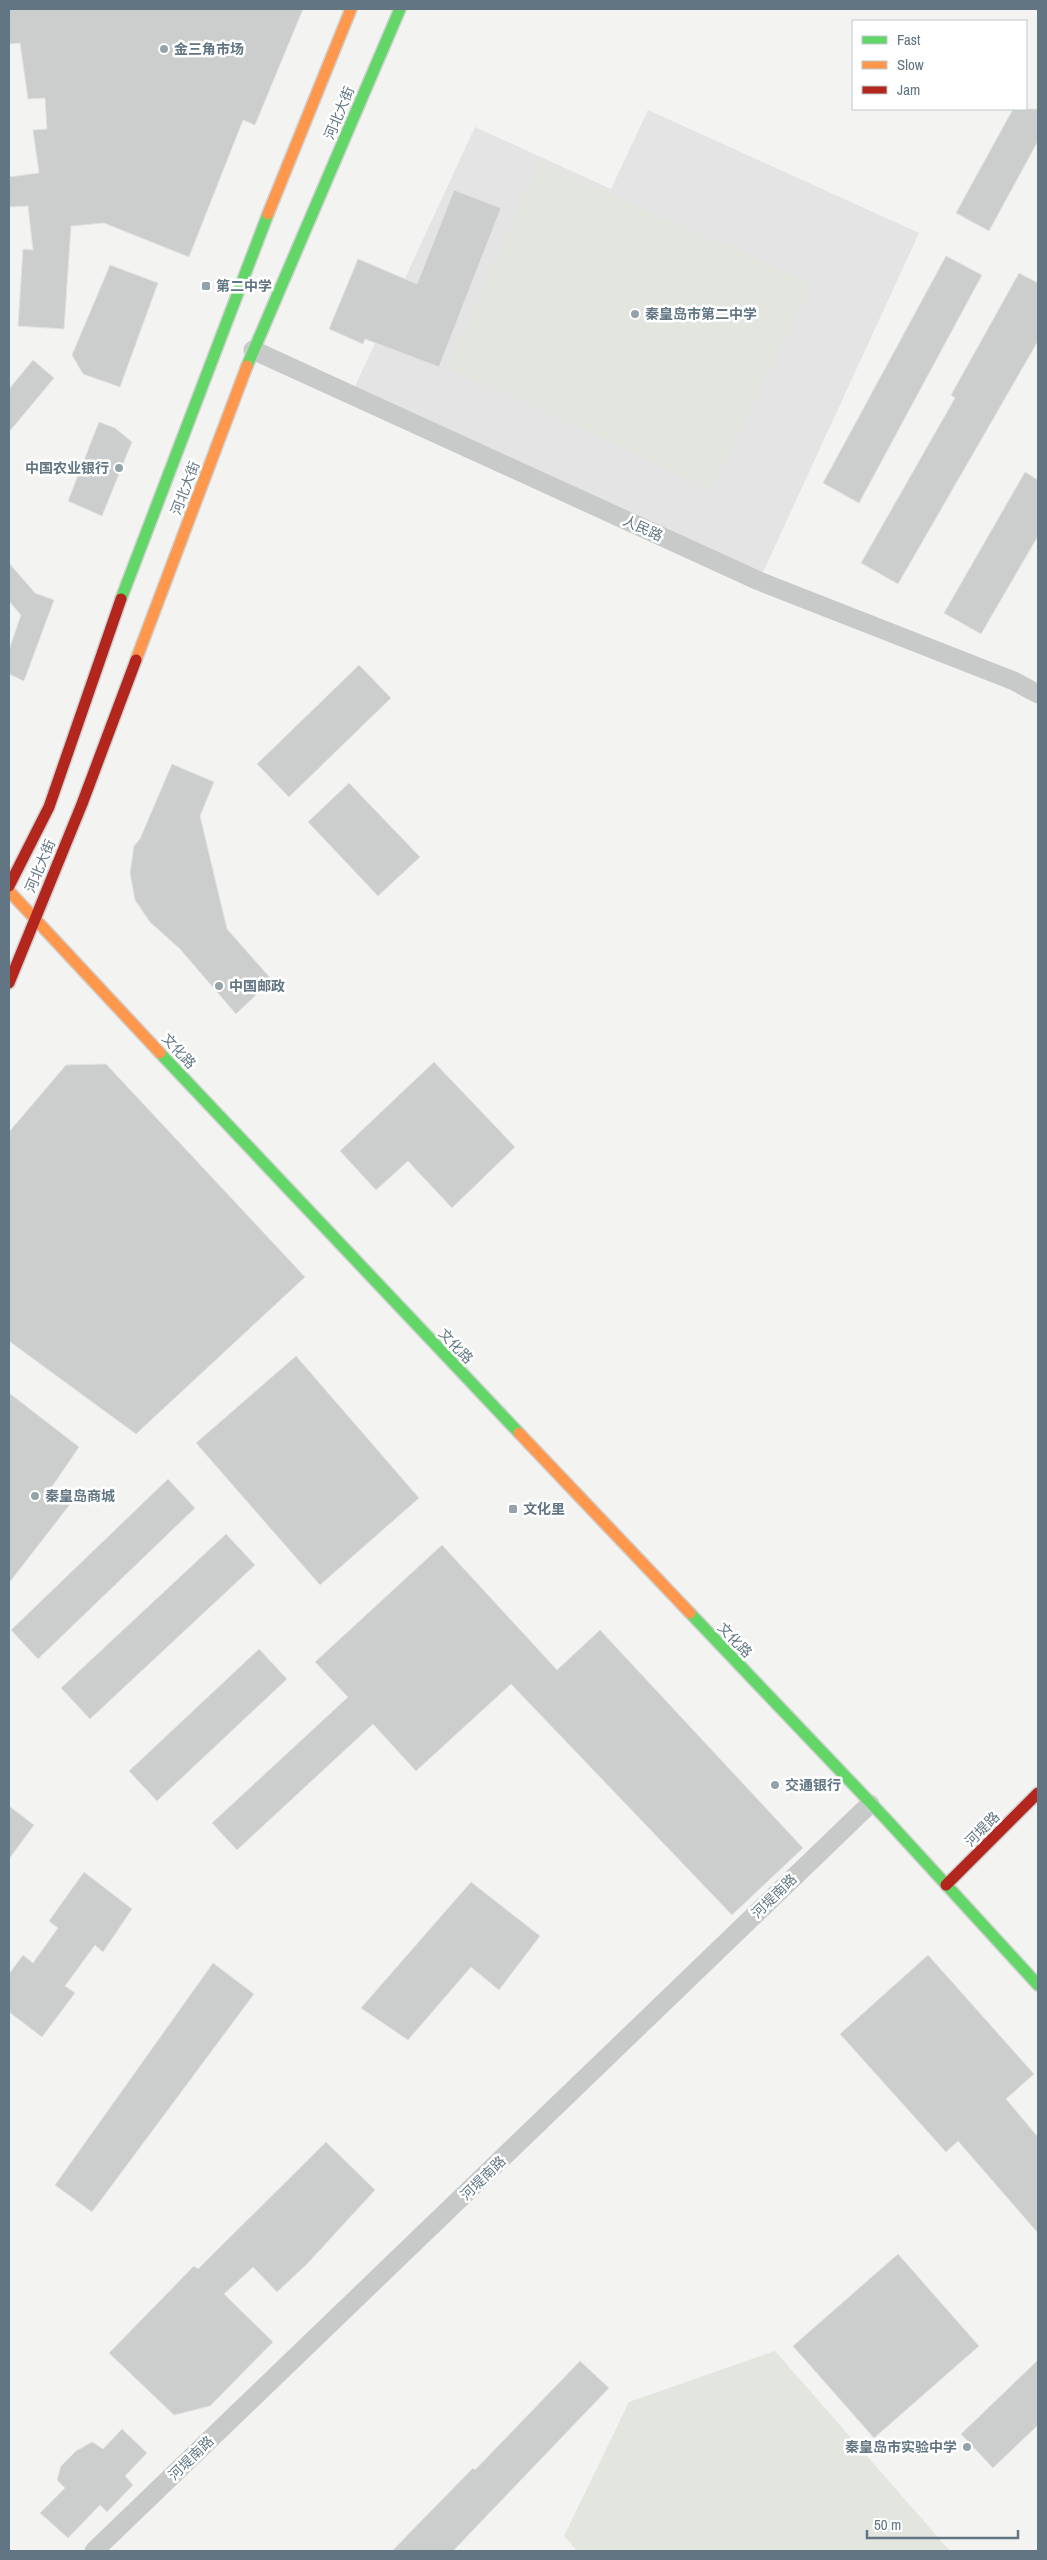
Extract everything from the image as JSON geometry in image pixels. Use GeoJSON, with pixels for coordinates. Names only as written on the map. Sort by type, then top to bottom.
{"type":"FeatureCollection","features":[{"type":"Feature","properties":{"kind":"main road"},"geometry":{"type":"LineString","coordinates":[[9,886],[49,807],[136,556],[244,274],[351,9]]}},
{"type":"Feature","properties":{"kind":"main road","name":"河北大街"},"geometry":{"type":"LineString","coordinates":[[9,984],[82,804],[253,350],[400,9]]}},
{"type":"Feature","properties":{"kind":"main road","name":"文化路"},"geometry":{"type":"LineString","coordinates":[[9,891],[362,1269],[886,1819],[946,1885]]}},
{"type":"Feature","properties":{"kind":"main road","name":"河堤路"},"geometry":{"type":"LineString","coordinates":[[946,1885],[1038,1793]]}},
{"type":"Feature","properties":{"kind":"main road"},"geometry":{"type":"LineString","coordinates":[[946,1885],[1038,1985]]}},
{"type":"Feature","properties":{"kind":"street","name":"人民路"},"geometry":{"type":"LineString","coordinates":[[253,350],[759,581],[1014,681],[1038,694]]}},
{"type":"Feature","properties":{"kind":"street","name":"河堤南路"},"geometry":{"type":"LineString","coordinates":[[94,2551],[870,1804]]}},
{"type":"Feature","properties":{"kind":"shaded area","name":"秦皇岛市第二中学"},"geometry":{"type":"Polygon","coordinates":[[[648,110],[919,233],[759,581],[351,395],[475,127],[611,189],[648,110]]]}},
{"type":"Feature","properties":{"kind":"shaded area"},"geometry":{"type":"Polygon","coordinates":[[[540,162],[812,284],[712,489],[448,367],[540,162]]]}},
{"type":"Feature","properties":{"kind":"shaded area"},"geometry":{"type":"Polygon","coordinates":[[[775,2351],[950,2551],[577,2551],[564,2536],[629,2402],[775,2351]]]}},
{"type":"Feature","properties":{"kind":"building"},"geometry":{"type":"Polygon","coordinates":[[[9,9],[303,9],[255,125],[243,120],[189,257],[104,223],[71,226],[64,329],[18,326],[23,249],[33,250],[28,206],[9,207],[9,177],[39,173],[33,130],[47,129],[45,98],[28,99],[20,43],[9,44],[9,9]]]}},
{"type":"Feature","properties":{"kind":"building"},"geometry":{"type":"Polygon","coordinates":[[[1038,109],[1038,141],[989,231],[956,213],[1012,110],[1038,109]]]}},
{"type":"Feature","properties":{"kind":"building"},"geometry":{"type":"Polygon","coordinates":[[[454,190],[501,208],[439,367],[365,339],[363,344],[329,329],[358,259],[417,284],[454,190]]]}},
{"type":"Feature","properties":{"kind":"building"},"geometry":{"type":"Polygon","coordinates":[[[946,256],[982,275],[859,503],[823,483],[946,256]]]}},
{"type":"Feature","properties":{"kind":"building"},"geometry":{"type":"Polygon","coordinates":[[[110,265],[158,283],[120,387],[83,374],[72,355],[110,265]]]}},
{"type":"Feature","properties":{"kind":"building"},"geometry":{"type":"Polygon","coordinates":[[[1019,273],[1038,283],[1038,341],[898,584],[861,563],[955,398],[951,395],[1019,273]]]}},
{"type":"Feature","properties":{"kind":"building"},"geometry":{"type":"Polygon","coordinates":[[[33,360],[54,378],[9,432],[9,389],[33,360]]]}},
{"type":"Feature","properties":{"kind":"building"},"geometry":{"type":"Polygon","coordinates":[[[99,422],[115,428],[132,442],[102,516],[68,501],[99,422]]]}},
{"type":"Feature","properties":{"kind":"building"},"geometry":{"type":"Polygon","coordinates":[[[1025,472],[1038,480],[1038,536],[981,634],[944,613],[1025,472]]]}},
{"type":"Feature","properties":{"kind":"building"},"geometry":{"type":"Polygon","coordinates":[[[9,563],[35,593],[54,600],[24,681],[9,674],[9,650],[21,615],[9,601],[9,563]]]}},
{"type":"Feature","properties":{"kind":"building"},"geometry":{"type":"Polygon","coordinates":[[[359,665],[391,698],[289,797],[257,764],[359,665]]]}},
{"type":"Feature","properties":{"kind":"building"},"geometry":{"type":"Polygon","coordinates":[[[172,764],[214,782],[200,816],[227,929],[272,980],[236,1014],[180,949],[150,922],[135,900],[130,873],[134,846],[140,839],[172,764]]]}},
{"type":"Feature","properties":{"kind":"building"},"geometry":{"type":"Polygon","coordinates":[[[349,783],[420,857],[378,896],[308,822],[349,783]]]}},
{"type":"Feature","properties":{"kind":"building"},"geometry":{"type":"Polygon","coordinates":[[[434,1062],[515,1147],[452,1208],[408,1161],[376,1190],[340,1151],[434,1062]]]}},
{"type":"Feature","properties":{"kind":"building"},"geometry":{"type":"Polygon","coordinates":[[[106,1064],[305,1277],[136,1434],[9,1341],[9,1132],[66,1065],[106,1064]]]}},
{"type":"Feature","properties":{"kind":"building"},"geometry":{"type":"Polygon","coordinates":[[[296,1356],[419,1498],[320,1585],[196,1443],[296,1356]]]}},
{"type":"Feature","properties":{"kind":"building","name":"秦皇岛商城"},"geometry":{"type":"Polygon","coordinates":[[[9,1393],[79,1447],[51,1488],[71,1503],[9,1583],[9,1393]]]}},
{"type":"Feature","properties":{"kind":"building"},"geometry":{"type":"Polygon","coordinates":[[[168,1479],[195,1508],[38,1659],[11,1630],[168,1479]]]}},
{"type":"Feature","properties":{"kind":"building"},"geometry":{"type":"Polygon","coordinates":[[[226,1534],[255,1565],[90,1719],[61,1688],[226,1534]]]}},
{"type":"Feature","properties":{"kind":"building"},"geometry":{"type":"Polygon","coordinates":[[[442,1545],[557,1670],[600,1630],[803,1848],[732,1915],[511,1684],[416,1771],[373,1724],[237,1850],[212,1823],[348,1697],[315,1662],[442,1545]]]}},
{"type":"Feature","properties":{"kind":"building"},"geometry":{"type":"Polygon","coordinates":[[[259,1649],[287,1679],[157,1801],[129,1771],[259,1649]]]}},
{"type":"Feature","properties":{"kind":"building"},"geometry":{"type":"Polygon","coordinates":[[[9,1806],[34,1825],[9,1859],[9,1806]]]}},
{"type":"Feature","properties":{"kind":"building"},"geometry":{"type":"Polygon","coordinates":[[[84,1872],[132,1909],[103,1952],[95,1945],[65,1986],[75,1993],[42,2037],[9,2012],[9,1974],[23,1955],[33,1963],[58,1928],[49,1921],[84,1872]]]}},
{"type":"Feature","properties":{"kind":"building"},"geometry":{"type":"Polygon","coordinates":[[[471,1882],[540,1936],[499,1990],[471,1967],[408,2040],[361,2008],[471,1882]]]}},
{"type":"Feature","properties":{"kind":"building"},"geometry":{"type":"Polygon","coordinates":[[[928,1955],[1034,2074],[1006,2099],[1038,2137],[1038,2233],[958,2141],[946,2152],[840,2034],[928,1955]]]}},
{"type":"Feature","properties":{"kind":"building"},"geometry":{"type":"Polygon","coordinates":[[[213,1963],[254,1994],[92,2212],[55,2185],[213,1963]]]}},
{"type":"Feature","properties":{"kind":"building"},"geometry":{"type":"Polygon","coordinates":[[[326,2142],[375,2190],[307,2264],[277,2292],[253,2267],[224,2294],[273,2342],[210,2406],[174,2415],[109,2353],[194,2266],[198,2269],[326,2142]]]}},
{"type":"Feature","properties":{"kind":"building"},"geometry":{"type":"Polygon","coordinates":[[[898,2254],[979,2346],[874,2438],[793,2346],[898,2254]]]}},
{"type":"Feature","properties":{"kind":"building"},"geometry":{"type":"Polygon","coordinates":[[[1038,2360],[1038,2425],[993,2468],[961,2434],[1038,2360]]]}},
{"type":"Feature","properties":{"kind":"building"},"geometry":{"type":"Polygon","coordinates":[[[580,2361],[609,2388],[453,2551],[392,2551],[473,2468],[475,2470],[580,2361]]]}},
{"type":"Feature","properties":{"kind":"building"},"geometry":{"type":"Polygon","coordinates":[[[122,2429],[147,2453],[125,2476],[133,2485],[107,2512],[100,2505],[68,2538],[40,2513],[65,2488],[57,2480],[61,2466],[76,2451],[92,2442],[103,2449],[122,2429]]]}},
{"type":"Feature","properties":{"kind":"traffic: fast"},"geometry":{"type":"LineString","coordinates":[[247,366],[400,9]]}},
{"type":"Feature","properties":{"kind":"traffic: fast"},"geometry":{"type":"LineString","coordinates":[[121,599],[268,214]]}},
{"type":"Feature","properties":{"kind":"traffic: fast"},"geometry":{"type":"LineString","coordinates":[[160,1053],[519,1433]]}},
{"type":"Feature","properties":{"kind":"traffic: fast"},"geometry":{"type":"LineString","coordinates":[[690,1613],[886,1819],[1038,1985]]}},
{"type":"Feature","properties":{"kind":"traffic: slow"},"geometry":{"type":"LineString","coordinates":[[268,214],[351,9]]}},
{"type":"Feature","properties":{"kind":"traffic: slow"},"geometry":{"type":"LineString","coordinates":[[136,660],[247,366]]}},
{"type":"Feature","properties":{"kind":"traffic: slow"},"geometry":{"type":"LineString","coordinates":[[9,891],[160,1053]]}},
{"type":"Feature","properties":{"kind":"traffic: slow"},"geometry":{"type":"LineString","coordinates":[[519,1433],[690,1613]]}},
{"type":"Feature","properties":{"kind":"traffic: jam"},"geometry":{"type":"LineString","coordinates":[[9,886],[49,807],[121,599]]}},
{"type":"Feature","properties":{"kind":"traffic: jam"},"geometry":{"type":"LineString","coordinates":[[9,983],[82,804],[136,660]]}},
{"type":"Feature","properties":{"kind":"traffic: jam"},"geometry":{"type":"LineString","coordinates":[[946,1885],[1038,1793]]}},
{"type":"Feature","properties":{"kind":"place","name":"金三角市场"},"geometry":{"type":"Point","coordinates":[164,49]}},
{"type":"Feature","properties":{"kind":"place","name":"第二中学"},"geometry":{"type":"Point","coordinates":[206,286]}},
{"type":"Feature","properties":{"kind":"place","name":"秦皇岛市第二中学"},"geometry":{"type":"Point","coordinates":[635,314]}},
{"type":"Feature","properties":{"kind":"place","name":"中国农业银行"},"geometry":{"type":"Point","coordinates":[119,468]}},
{"type":"Feature","properties":{"kind":"place","name":"中国邮政"},"geometry":{"type":"Point","coordinates":[219,986]}},
{"type":"Feature","properties":{"kind":"place","name":"秦皇岛商城"},"geometry":{"type":"Point","coordinates":[35,1496]}},
{"type":"Feature","properties":{"kind":"place","name":"文化里"},"geometry":{"type":"Point","coordinates":[513,1509]}},
{"type":"Feature","properties":{"kind":"place","name":"交通银行"},"geometry":{"type":"Point","coordinates":[775,1785]}},
{"type":"Feature","properties":{"kind":"place","name":"秦皇岛市实验中学"},"geometry":{"type":"Point","coordinates":[967,2447]}}]}
